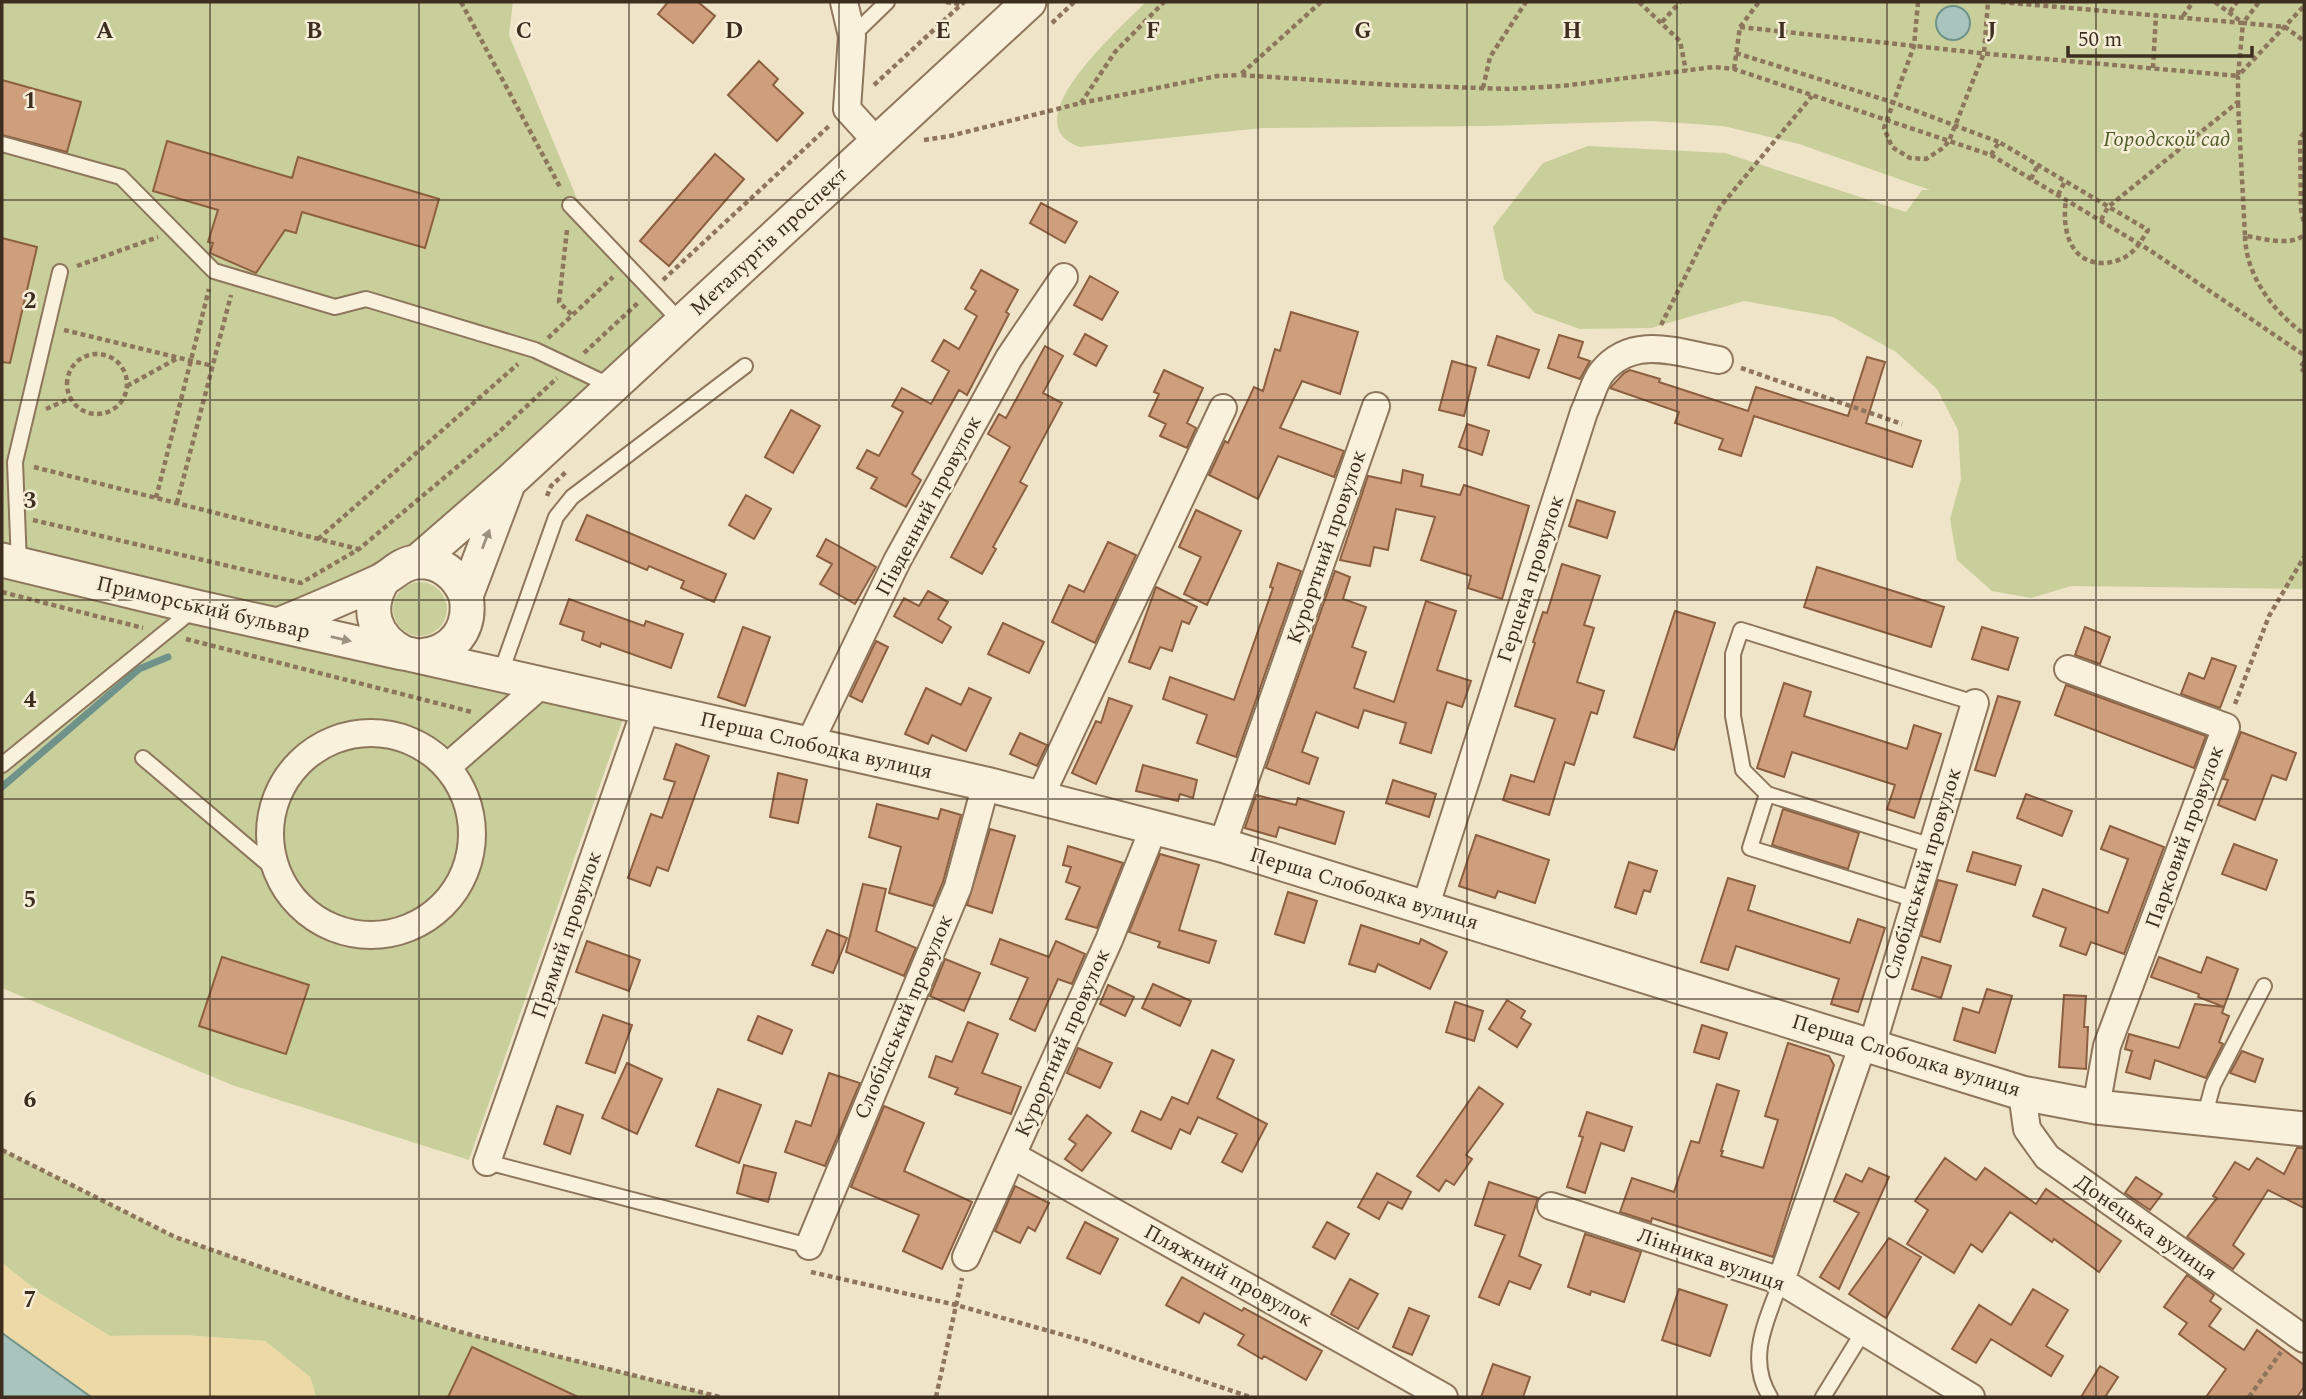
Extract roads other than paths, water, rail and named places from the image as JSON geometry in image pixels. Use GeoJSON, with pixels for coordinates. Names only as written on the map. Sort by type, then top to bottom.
{"type":"FeatureCollection","features":[{"type":"Feature","properties":{"kind":"street"},"geometry":{"type":"LineString","coordinates":[[844,2],[852,36],[847,109],[877,142]]}},
{"type":"Feature","properties":{"kind":"street","name":"Металургів проспект"},"geometry":{"type":"LineString","coordinates":[[417,562],[509,482],[1029,2]]}},
{"type":"Feature","properties":{"kind":"street","name":"Південний провулок"},"geometry":{"type":"LineString","coordinates":[[809,744],[897,561],[1009,358],[1064,277]]}},
{"type":"Feature","properties":{"kind":"street","name":"Герцена провулок"},"geometry":{"type":"LineString","coordinates":[[1425,908],[1584,412],[1601,374],[1621,354],[1650,347],[1719,360]]}},
{"type":"Feature","properties":{"kind":"street","name":"Курортний провулок"},"geometry":{"type":"LineString","coordinates":[[1222,845],[1376,406]]}},
{"type":"Feature","properties":{"kind":"street"},"geometry":{"type":"LineString","coordinates":[[1041,797],[1223,408]]}},
{"type":"Feature","properties":{"kind":"street"},"geometry":{"type":"LineString","coordinates":[[383,580],[374,598],[373,608],[376,627],[387,643],[412,655],[442,652],[451,645],[465,612],[509,482]]}},
{"type":"Feature","properties":{"kind":"street","name":"Приморський бульвар"},"geometry":{"type":"LineString","coordinates":[[10,562],[412,655]]}},
{"type":"Feature","properties":{"kind":"street"},"geometry":{"type":"LineString","coordinates":[[278,625],[383,580],[398,568],[417,562],[435,564],[451,573],[463,588],[465,612],[493,673]]}},
{"type":"Feature","properties":{"kind":"street","name":"Перша Слободка вулиця"},"geometry":{"type":"LineString","coordinates":[[412,655],[986,784],[1222,845],[2022,1093],[2096,1107],[2304,1129]]}},
{"type":"Feature","properties":{"kind":"street","name":"Парковий провулок"},"geometry":{"type":"LineString","coordinates":[[2068,669],[2226,727],[2107,1046],[2096,1107]]}},
{"type":"Feature","properties":{"kind":"street"},"geometry":{"type":"LineString","coordinates":[[447,767],[542,684]]}},
{"type":"Feature","properties":{"kind":"street","name":"Слобідський провулок"},"geometry":{"type":"LineString","coordinates":[[1781,1282],[1867,1045],[1916,900],[1975,703]]}},
{"type":"Feature","properties":{"kind":"street","name":"Прямий провулок"},"geometry":{"type":"LineString","coordinates":[[487,1162],[646,708]]}},
{"type":"Feature","properties":{"kind":"street"},"geometry":{"type":"LineString","coordinates":[[358,733],[391,734],[422,746],[447,767],[465,796],[472,827],[469,860],[454,893],[427,919],[394,933],[357,936],[323,924],[294,901],[275,870],[268,834],[275,798],[294,766],[323,744],[358,733]]}},
{"type":"Feature","properties":{"kind":"street","name":"Слобідський провулок"},"geometry":{"type":"LineString","coordinates":[[809,1246],[958,887],[986,784]]}},
{"type":"Feature","properties":{"kind":"street","name":"Курортний провулок"},"geometry":{"type":"LineString","coordinates":[[966,1257],[1109,940],[1154,827]]}},
{"type":"Feature","properties":{"kind":"street","name":"Донецька вулиця"},"geometry":{"type":"LineString","coordinates":[[2022,1093],[2027,1129],[2047,1157],[2299,1336]]}},
{"type":"Feature","properties":{"kind":"street","name":"Пляжний провулок"},"geometry":{"type":"LineString","coordinates":[[1012,1155],[1444,1397]]}},
{"type":"Feature","properties":{"kind":"street","name":"Лінника вулиця"},"geometry":{"type":"LineString","coordinates":[[1551,1206],[1781,1282],[1971,1397]]}},
{"type":"Feature","properties":{"kind":"lane"},"geometry":{"type":"LineString","coordinates":[[852,36],[887,2]]}},
{"type":"Feature","properties":{"kind":"lane"},"geometry":{"type":"LineString","coordinates":[[2,144],[121,177],[214,271],[335,307],[366,299],[535,349],[612,387]]}},
{"type":"Feature","properties":{"kind":"lane"},"geometry":{"type":"LineString","coordinates":[[570,205],[682,323]]}},
{"type":"Feature","properties":{"kind":"lane"},"geometry":{"type":"LineString","coordinates":[[10,562],[17,516],[15,462],[60,272]]}},
{"type":"Feature","properties":{"kind":"lane"},"geometry":{"type":"LineString","coordinates":[[493,673],[556,517],[572,497],[745,366]]}},
{"type":"Feature","properties":{"kind":"lane"},"geometry":{"type":"LineString","coordinates":[[2,765],[196,607]]}},
{"type":"Feature","properties":{"kind":"lane"},"geometry":{"type":"LineString","coordinates":[[1932,846],[1767,794],[1743,770],[1733,716],[1733,654],[1741,630],[1975,703]]}},
{"type":"Feature","properties":{"kind":"lane"},"geometry":{"type":"LineString","coordinates":[[143,758],[275,870]]}},
{"type":"Feature","properties":{"kind":"lane"},"geometry":{"type":"LineString","coordinates":[[1767,794],[1750,848],[1916,900]]}},
{"type":"Feature","properties":{"kind":"lane"},"geometry":{"type":"LineString","coordinates":[[2204,1119],[2213,1085],[2264,986]]}},
{"type":"Feature","properties":{"kind":"lane"},"geometry":{"type":"LineString","coordinates":[[487,1162],[809,1246]]}},
{"type":"Feature","properties":{"kind":"lane"},"geometry":{"type":"LineString","coordinates":[[1770,1397],[1760,1377],[1759,1342],[1781,1282]]}},
{"type":"Feature","properties":{"kind":"lane"},"geometry":{"type":"LineString","coordinates":[[1823,1397],[1863,1332]]}},
{"type":"Feature","properties":{"kind":"water"},"geometry":{"type":"Polygon","coordinates":[[[1953,6],[1965,11],[1970,23],[1965,35],[1953,40],[1941,35],[1936,23],[1941,11],[1953,6]]]}},
{"type":"Feature","properties":{"kind":"water"},"geometry":{"type":"Polygon","coordinates":[[[2,1333],[91,1397],[2,1397],[2,1333]]]}},
{"type":"Feature","properties":{"kind":"waterway"},"geometry":{"type":"LineString","coordinates":[[2,787],[139,669],[168,657]]}},
{"type":"Feature","properties":{"kind":"park label","name":"Городской сад"},"geometry":{"type":"Point","coordinates":[2167,140]}}]}
